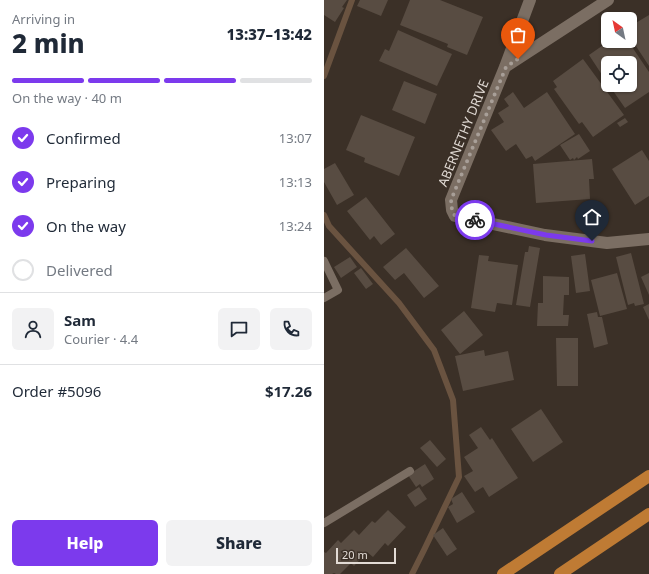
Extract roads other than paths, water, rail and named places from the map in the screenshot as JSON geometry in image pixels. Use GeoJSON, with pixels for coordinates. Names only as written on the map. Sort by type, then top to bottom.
{"type":"FeatureCollection","features":[{"type":"Feature","properties":{"kind":"highway"},"geometry":{"type":"LineString","coordinates":[[503,574],[649,476]]}},
{"type":"Feature","properties":{"kind":"highway"},"geometry":{"type":"LineString","coordinates":[[560,574],[649,514]]}},
{"type":"Feature","properties":{"kind":"street","name":"ABERNETHY DRIVE"},"geometry":{"type":"LineString","coordinates":[[530,0],[506,67],[451,200],[452,210],[455,216],[546,235],[607,243],[649,239]]}},
{"type":"Feature","properties":{"kind":"street"},"geometry":{"type":"LineString","coordinates":[[506,67],[608,0]]}},
{"type":"Feature","properties":{"kind":"lane"},"geometry":{"type":"LineString","coordinates":[[324,261],[338,290],[324,298]]}},
{"type":"Feature","properties":{"kind":"lane"},"geometry":{"type":"LineString","coordinates":[[324,524],[410,471]]}},
{"type":"Feature","properties":{"kind":"waterway"},"geometry":{"type":"LineString","coordinates":[[324,76],[352,0]]}},
{"type":"Feature","properties":{"kind":"waterway"},"geometry":{"type":"LineString","coordinates":[[324,215],[329,226],[399,303],[434,350],[453,400],[459,477],[412,574]]}}]}
